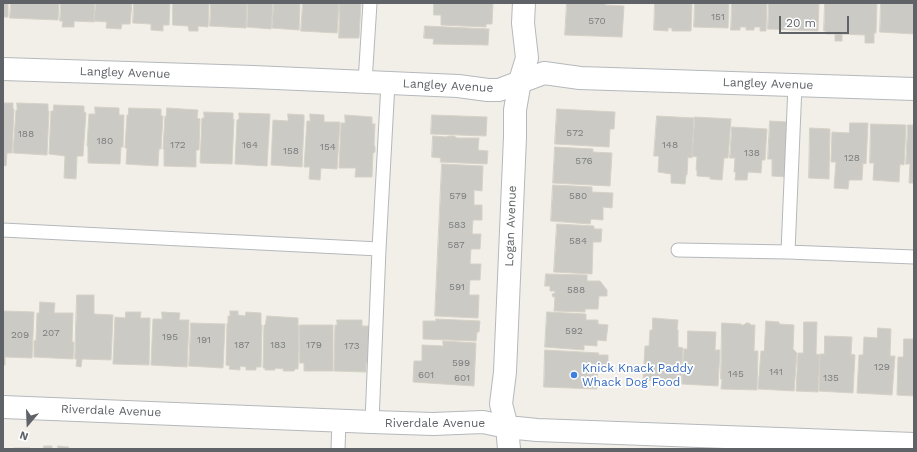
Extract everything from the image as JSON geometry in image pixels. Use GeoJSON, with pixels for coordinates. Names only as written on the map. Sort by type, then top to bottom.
{"type":"FeatureCollection","features":[{"type":"Feature","properties":{"kind":"street","name":"Logan Avenue"},"geometry":{"type":"LineString","coordinates":[[508,449],[507,427],[501,404],[505,364],[515,110],[520,81],[527,58],[523,23],[524,3]]}},
{"type":"Feature","properties":{"kind":"street","name":"Langley Avenue"},"geometry":{"type":"LineString","coordinates":[[3,69],[458,86],[488,90],[499,90],[544,73],[580,78],[914,89]]}},
{"type":"Feature","properties":{"kind":"street","name":"Riverdale Avenue"},"geometry":{"type":"LineString","coordinates":[[3,406],[339,421],[433,424],[483,422],[507,427],[537,430],[914,444]]}},
{"type":"Feature","properties":{"kind":"lane"},"geometry":{"type":"LineString","coordinates":[[365,82],[370,3]]}},
{"type":"Feature","properties":{"kind":"lane"},"geometry":{"type":"LineString","coordinates":[[372,422],[388,83]]}},
{"type":"Feature","properties":{"kind":"lane"},"geometry":{"type":"LineString","coordinates":[[788,252],[795,85]]}},
{"type":"Feature","properties":{"kind":"lane"},"geometry":{"type":"LineString","coordinates":[[3,230],[379,249]]}},
{"type":"Feature","properties":{"kind":"lane"},"geometry":{"type":"LineString","coordinates":[[678,250],[788,252],[914,257]]}},
{"type":"Feature","properties":{"kind":"lane"},"geometry":{"type":"LineString","coordinates":[[338,449],[339,421]]}},
{"type":"Feature","properties":{"kind":"building"},"geometry":{"type":"Polygon","coordinates":[[[3,3],[8,3],[8,17],[3,17],[3,3]]]}},
{"type":"Feature","properties":{"kind":"building"},"geometry":{"type":"Polygon","coordinates":[[[11,3],[59,3],[58,20],[10,18],[11,3]]]}},
{"type":"Feature","properties":{"kind":"building"},"geometry":{"type":"Polygon","coordinates":[[[61,3],[95,3],[94,22],[74,21],[74,27],[62,27],[63,21],[60,21],[61,3]]]}},
{"type":"Feature","properties":{"kind":"building"},"geometry":{"type":"Polygon","coordinates":[[[96,3],[132,3],[130,24],[122,24],[121,29],[106,28],[107,22],[94,21],[96,3]]]}},
{"type":"Feature","properties":{"kind":"building"},"geometry":{"type":"Polygon","coordinates":[[[134,3],[170,3],[169,25],[163,25],[163,31],[151,30],[151,24],[133,23],[134,3]]]}},
{"type":"Feature","properties":{"kind":"building"},"geometry":{"type":"Polygon","coordinates":[[[173,3],[209,3],[208,27],[198,26],[198,31],[189,31],[188,26],[173,25],[173,3]]]}},
{"type":"Feature","properties":{"kind":"building"},"geometry":{"type":"Polygon","coordinates":[[[211,3],[247,3],[246,28],[210,26],[211,3]]]}},
{"type":"Feature","properties":{"kind":"building"},"geometry":{"type":"Polygon","coordinates":[[[248,3],[273,3],[271,29],[247,27],[248,3]]]}},
{"type":"Feature","properties":{"kind":"building"},"geometry":{"type":"Polygon","coordinates":[[[274,3],[300,3],[299,30],[272,28],[274,3]]]}},
{"type":"Feature","properties":{"kind":"building"},"geometry":{"type":"Polygon","coordinates":[[[303,3],[339,3],[337,33],[301,31],[303,3]]]}},
{"type":"Feature","properties":{"kind":"building"},"geometry":{"type":"Polygon","coordinates":[[[340,3],[361,3],[359,38],[339,38],[340,3]]]}},
{"type":"Feature","properties":{"kind":"building"},"geometry":{"type":"Polygon","coordinates":[[[434,3],[493,3],[492,24],[486,24],[486,27],[441,25],[441,15],[434,15],[434,3]]]}},
{"type":"Feature","properties":{"kind":"building"},"geometry":{"type":"Polygon","coordinates":[[[567,3],[605,3],[605,5],[624,6],[622,37],[565,35],[567,3]]]}},
{"type":"Feature","properties":{"kind":"building"},"geometry":{"type":"Polygon","coordinates":[[[655,3],[692,3],[691,31],[672,31],[672,28],[668,28],[668,31],[654,30],[655,3]]]}},
{"type":"Feature","properties":{"kind":"building"},"geometry":{"type":"Polygon","coordinates":[[[695,3],[729,3],[728,28],[694,27],[695,3]]]}},
{"type":"Feature","properties":{"kind":"building"},"geometry":{"type":"Polygon","coordinates":[[[732,3],[767,3],[766,31],[760,31],[760,27],[754,27],[754,30],[746,30],[746,27],[740,27],[740,30],[731,30],[732,3]]]}},
{"type":"Feature","properties":{"kind":"building"},"geometry":{"type":"Polygon","coordinates":[[[769,3],[819,3],[818,31],[768,29],[769,3]]]}},
{"type":"Feature","properties":{"kind":"building"},"geometry":{"type":"Polygon","coordinates":[[[825,3],[877,3],[876,33],[874,33],[874,43],[865,43],[865,35],[842,34],[842,41],[835,41],[835,34],[826,34],[826,31],[824,31],[825,3]]]}},
{"type":"Feature","properties":{"kind":"building"},"geometry":{"type":"Polygon","coordinates":[[[881,3],[914,3],[914,34],[880,32],[881,3]]]}},
{"type":"Feature","properties":{"kind":"building"},"geometry":{"type":"Polygon","coordinates":[[[425,26],[489,29],[488,45],[433,44],[434,39],[424,38],[425,26]]]}},
{"type":"Feature","properties":{"kind":"building"},"geometry":{"type":"Polygon","coordinates":[[[3,103],[13,103],[14,109],[12,153],[7,153],[6,166],[3,165],[3,103]]]}},
{"type":"Feature","properties":{"kind":"building"},"geometry":{"type":"Polygon","coordinates":[[[17,103],[48,104],[47,155],[13,153],[17,103]]]}},
{"type":"Feature","properties":{"kind":"building"},"geometry":{"type":"Polygon","coordinates":[[[54,105],[84,106],[84,112],[86,113],[83,156],[77,156],[76,179],[64,178],[65,156],[49,154],[51,111],[53,111],[54,105]]]}},
{"type":"Feature","properties":{"kind":"building"},"geometry":{"type":"Polygon","coordinates":[[[95,107],[119,108],[119,115],[124,115],[123,147],[121,147],[120,164],[88,163],[87,146],[89,114],[95,114],[95,107]]]}},
{"type":"Feature","properties":{"kind":"building"},"geometry":{"type":"Polygon","coordinates":[[[129,108],[161,109],[161,116],[163,116],[161,149],[159,149],[158,166],[126,164],[127,148],[125,148],[127,115],[129,108]]]}},
{"type":"Feature","properties":{"kind":"building"},"geometry":{"type":"Polygon","coordinates":[[[167,108],[198,110],[197,118],[200,119],[199,150],[196,150],[196,167],[164,166],[163,149],[165,116],[167,108]]]}},
{"type":"Feature","properties":{"kind":"building"},"geometry":{"type":"Polygon","coordinates":[[[557,109],[615,112],[614,129],[610,129],[609,147],[555,144],[557,109]]]}},
{"type":"Feature","properties":{"kind":"building"},"geometry":{"type":"Polygon","coordinates":[[[204,112],[233,113],[232,164],[200,163],[202,118],[204,118],[204,112]]]}},
{"type":"Feature","properties":{"kind":"building"},"geometry":{"type":"Polygon","coordinates":[[[239,113],[270,114],[267,166],[235,164],[237,120],[239,119],[239,113]]]}},
{"type":"Feature","properties":{"kind":"building"},"geometry":{"type":"Polygon","coordinates":[[[288,114],[304,115],[302,167],[271,165],[273,120],[288,121],[288,114]]]}},
{"type":"Feature","properties":{"kind":"building"},"geometry":{"type":"Polygon","coordinates":[[[310,114],[324,115],[324,122],[340,122],[337,169],[321,168],[320,180],[309,179],[310,167],[304,167],[307,121],[310,121],[310,114]]]}},
{"type":"Feature","properties":{"kind":"building"},"geometry":{"type":"Polygon","coordinates":[[[345,115],[372,117],[372,124],[375,124],[375,152],[373,153],[372,177],[355,177],[356,168],[339,168],[341,123],[345,123],[345,115]]]}},
{"type":"Feature","properties":{"kind":"building"},"geometry":{"type":"Polygon","coordinates":[[[432,115],[487,117],[486,136],[431,134],[432,115]]]}},
{"type":"Feature","properties":{"kind":"building"},"geometry":{"type":"Polygon","coordinates":[[[657,116],[694,118],[692,158],[688,157],[685,184],[671,183],[671,174],[658,172],[659,156],[654,156],[657,116]]]}},
{"type":"Feature","properties":{"kind":"building"},"geometry":{"type":"Polygon","coordinates":[[[695,117],[731,119],[728,158],[724,158],[722,180],[697,176],[697,157],[692,156],[695,117]]]}},
{"type":"Feature","properties":{"kind":"building"},"geometry":{"type":"Polygon","coordinates":[[[770,121],[788,122],[786,177],[772,176],[772,159],[768,159],[770,121]]]}},
{"type":"Feature","properties":{"kind":"building"},"geometry":{"type":"Polygon","coordinates":[[[850,123],[868,123],[866,164],[863,163],[862,180],[849,180],[848,189],[834,188],[836,162],[831,162],[832,132],[849,133],[850,123]]]}},
{"type":"Feature","properties":{"kind":"building"},"geometry":{"type":"Polygon","coordinates":[[[871,124],[906,125],[904,165],[900,164],[899,182],[873,180],[874,163],[870,163],[871,124]]]}},
{"type":"Feature","properties":{"kind":"building"},"geometry":{"type":"Polygon","coordinates":[[[908,125],[914,125],[914,183],[909,183],[910,164],[906,164],[908,125]]]}},
{"type":"Feature","properties":{"kind":"building"},"geometry":{"type":"Polygon","coordinates":[[[732,127],[767,129],[765,160],[762,160],[761,173],[748,172],[747,180],[735,180],[735,158],[730,158],[732,127]]]}},
{"type":"Feature","properties":{"kind":"building"},"geometry":{"type":"Polygon","coordinates":[[[810,128],[830,129],[829,179],[809,178],[810,128]]]}},
{"type":"Feature","properties":{"kind":"building"},"geometry":{"type":"Polygon","coordinates":[[[433,136],[479,138],[478,150],[488,151],[487,164],[440,162],[441,158],[432,157],[433,136]]]}},
{"type":"Feature","properties":{"kind":"building"},"geometry":{"type":"Polygon","coordinates":[[[555,147],[593,149],[593,152],[612,153],[610,186],[553,183],[555,147]]]}},
{"type":"Feature","properties":{"kind":"building"},"geometry":{"type":"Polygon","coordinates":[[[442,164],[483,166],[482,191],[474,190],[474,205],[482,205],[482,220],[473,220],[472,234],[481,234],[480,249],[471,249],[470,264],[481,264],[480,280],[470,280],[469,295],[479,295],[478,318],[435,316],[442,164]]]}},
{"type":"Feature","properties":{"kind":"building"},"geometry":{"type":"Polygon","coordinates":[[[553,185],[592,187],[592,192],[613,193],[612,208],[603,207],[603,220],[591,219],[590,224],[551,221],[553,185]]]}},
{"type":"Feature","properties":{"kind":"building"},"geometry":{"type":"Polygon","coordinates":[[[557,224],[594,226],[594,229],[602,229],[601,242],[593,242],[592,274],[554,272],[557,224]]]}},
{"type":"Feature","properties":{"kind":"building"},"geometry":{"type":"Polygon","coordinates":[[[546,274],[587,275],[587,281],[600,281],[607,290],[607,296],[599,296],[598,309],[585,309],[585,312],[554,311],[555,297],[553,297],[552,294],[555,293],[555,291],[550,291],[550,286],[545,286],[546,274]]]}},
{"type":"Feature","properties":{"kind":"building"},"geometry":{"type":"Polygon","coordinates":[[[77,295],[94,295],[94,314],[113,315],[111,360],[82,359],[81,367],[76,366],[77,295]]]}},
{"type":"Feature","properties":{"kind":"building"},"geometry":{"type":"Polygon","coordinates":[[[40,302],[55,303],[54,313],[73,313],[73,359],[34,357],[37,313],[39,313],[40,302]]]}},
{"type":"Feature","properties":{"kind":"building"},"geometry":{"type":"Polygon","coordinates":[[[3,311],[34,312],[32,358],[5,357],[5,365],[3,365],[3,311]]]}},
{"type":"Feature","properties":{"kind":"building"},"geometry":{"type":"Polygon","coordinates":[[[230,311],[238,311],[238,315],[245,316],[246,312],[261,313],[261,367],[256,367],[256,370],[246,370],[246,367],[240,366],[240,370],[229,369],[230,366],[226,365],[227,323],[228,324],[228,316],[230,316],[230,311]]]}},
{"type":"Feature","properties":{"kind":"building"},"geometry":{"type":"Polygon","coordinates":[[[126,312],[141,312],[140,318],[150,318],[149,365],[113,364],[115,317],[125,318],[126,312]]]}},
{"type":"Feature","properties":{"kind":"building"},"geometry":{"type":"Polygon","coordinates":[[[162,312],[180,313],[179,320],[189,320],[187,367],[151,365],[153,319],[162,319],[162,312]]]}},
{"type":"Feature","properties":{"kind":"building"},"geometry":{"type":"Polygon","coordinates":[[[547,312],[586,314],[586,320],[598,320],[598,324],[608,325],[606,341],[597,340],[597,346],[584,345],[584,350],[545,347],[547,312]]]}},
{"type":"Feature","properties":{"kind":"building"},"geometry":{"type":"Polygon","coordinates":[[[267,316],[298,318],[298,369],[295,369],[294,371],[283,371],[284,369],[275,368],[275,370],[265,370],[265,368],[263,368],[264,325],[267,316]]]}},
{"type":"Feature","properties":{"kind":"building"},"geometry":{"type":"Polygon","coordinates":[[[653,318],[678,320],[678,347],[683,348],[681,382],[643,380],[645,346],[649,346],[650,330],[652,330],[653,318]]]}},
{"type":"Feature","properties":{"kind":"building"},"geometry":{"type":"Polygon","coordinates":[[[436,319],[480,321],[476,341],[423,339],[423,321],[436,321],[436,319]]]}},
{"type":"Feature","properties":{"kind":"building"},"geometry":{"type":"Polygon","coordinates":[[[337,320],[362,320],[362,326],[370,326],[369,363],[366,363],[366,372],[334,371],[335,325],[337,325],[337,320]]]}},
{"type":"Feature","properties":{"kind":"building"},"geometry":{"type":"Polygon","coordinates":[[[766,321],[794,325],[793,349],[797,353],[794,391],[758,389],[761,351],[764,351],[766,321]]]}},
{"type":"Feature","properties":{"kind":"building"},"geometry":{"type":"Polygon","coordinates":[[[804,322],[817,322],[816,354],[820,355],[818,392],[796,391],[798,353],[803,353],[804,322]]]}},
{"type":"Feature","properties":{"kind":"building"},"geometry":{"type":"Polygon","coordinates":[[[191,323],[225,324],[223,368],[189,366],[191,323]]]}},
{"type":"Feature","properties":{"kind":"building"},"geometry":{"type":"Polygon","coordinates":[[[722,323],[744,325],[749,323],[751,325],[755,325],[754,351],[758,351],[757,390],[721,389],[722,323]]]}},
{"type":"Feature","properties":{"kind":"building"},"geometry":{"type":"Polygon","coordinates":[[[300,325],[333,325],[333,371],[304,371],[304,363],[300,363],[300,325]]]}},
{"type":"Feature","properties":{"kind":"building"},"geometry":{"type":"Polygon","coordinates":[[[878,328],[891,329],[890,356],[895,356],[892,395],[857,393],[859,355],[863,355],[864,337],[877,338],[878,328]]]}},
{"type":"Feature","properties":{"kind":"building"},"geometry":{"type":"Polygon","coordinates":[[[688,331],[716,332],[715,350],[720,350],[718,386],[682,384],[684,349],[687,349],[688,331]]]}},
{"type":"Feature","properties":{"kind":"building"},"geometry":{"type":"Polygon","coordinates":[[[825,336],[852,337],[851,354],[855,355],[853,393],[819,391],[820,354],[824,354],[825,336]]]}},
{"type":"Feature","properties":{"kind":"building"},"geometry":{"type":"Polygon","coordinates":[[[904,339],[914,339],[914,396],[897,395],[898,357],[903,357],[904,339]]]}},
{"type":"Feature","properties":{"kind":"building"},"geometry":{"type":"Polygon","coordinates":[[[443,341],[476,343],[474,386],[413,382],[414,361],[422,361],[422,345],[443,346],[443,341]]]}},
{"type":"Feature","properties":{"kind":"building"},"geometry":{"type":"Polygon","coordinates":[[[545,350],[599,353],[598,355],[608,355],[608,367],[598,366],[597,389],[544,387],[545,350]]]}},
{"type":"Feature","properties":{"kind":"building"},"geometry":{"type":"Polygon","coordinates":[[[44,446],[52,446],[52,449],[44,449],[44,446]]]}},
{"type":"Feature","properties":{"kind":"building"},"geometry":{"type":"Polygon","coordinates":[[[58,446],[69,447],[68,449],[58,449],[58,446]]]}},
{"type":"Feature","properties":{"kind":"building"},"geometry":{"type":"Polygon","coordinates":[[[30,448],[30,449],[14,449],[30,448]]]}},
{"type":"Feature","properties":{"kind":"place","name":"Knick Knack Paddy Whack Dog Food"},"geometry":{"type":"Point","coordinates":[574,375]}}]}
